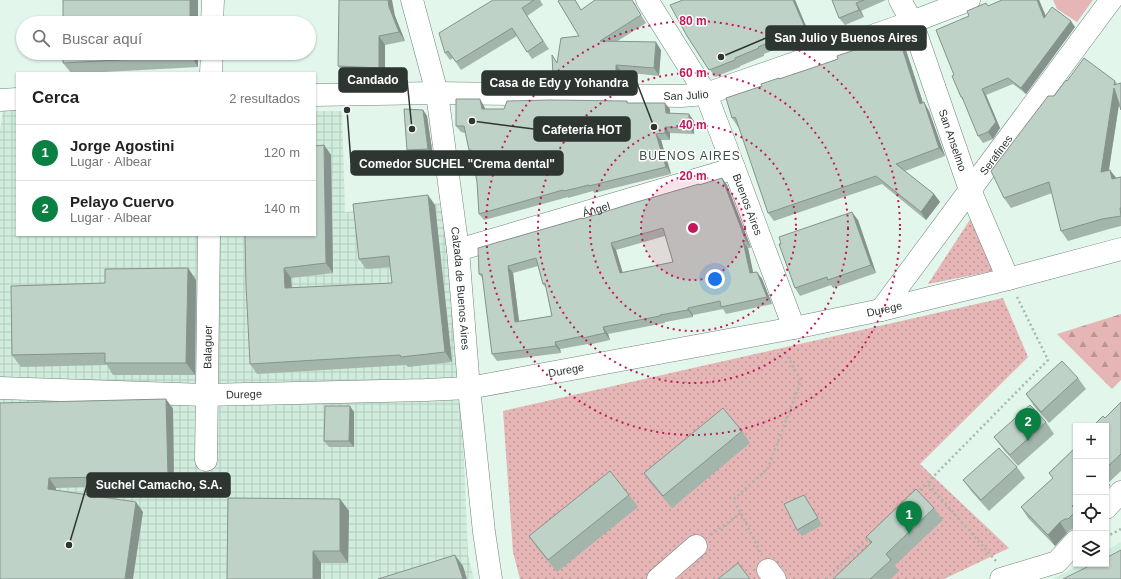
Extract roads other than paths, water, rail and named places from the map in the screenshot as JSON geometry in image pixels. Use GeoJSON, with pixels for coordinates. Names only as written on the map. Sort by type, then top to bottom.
{"type":"FeatureCollection","features":[{"type":"Feature","properties":{"kind":"street"},"geometry":{"type":"LineString","coordinates":[[212,16],[213,0]]}},
{"type":"Feature","properties":{"kind":"street","name":"Calzada de Buenos Aires"},"geometry":{"type":"LineString","coordinates":[[412,0],[437,93],[458,250],[469,388],[484,532],[491,579]]}},
{"type":"Feature","properties":{"kind":"street","name":"Buenos Aires"},"geometry":{"type":"LineString","coordinates":[[647,0],[706,94],[742,188],[784,330]]}},
{"type":"Feature","properties":{"kind":"street","name":"San Anselmo"},"geometry":{"type":"LineString","coordinates":[[900,0],[912,22],[970,190],[1008,279]]}},
{"type":"Feature","properties":{"kind":"street","name":"San Julio"},"geometry":{"type":"LineString","coordinates":[[316,95],[437,93],[682,96],[706,94],[912,22],[969,0]]}},
{"type":"Feature","properties":{"kind":"street","name":"Serafines"},"geometry":{"type":"LineString","coordinates":[[881,310],[1111,0]]}},
{"type":"Feature","properties":{"kind":"street"},"geometry":{"type":"LineString","coordinates":[[211,72],[212,60]]}},
{"type":"Feature","properties":{"kind":"street"},"geometry":{"type":"LineString","coordinates":[[0,100],[16,99]]}},
{"type":"Feature","properties":{"kind":"street","name":"Ángel"},"geometry":{"type":"LineString","coordinates":[[458,250],[734,168]]}},
{"type":"Feature","properties":{"kind":"street","name":"Balaguer"},"geometry":{"type":"LineString","coordinates":[[206,460],[208,236]]}},
{"type":"Feature","properties":{"kind":"street","name":"Durege"},"geometry":{"type":"LineString","coordinates":[[0,388],[206,395],[469,388],[784,330],[881,310],[1008,279],[1121,249]]}},
{"type":"Feature","properties":{"kind":"street"},"geometry":{"type":"LineString","coordinates":[[1109,505],[1121,492]]}},
{"type":"Feature","properties":{"kind":"street"},"geometry":{"type":"LineString","coordinates":[[1006,578],[1057,562],[1073,544]]}},
{"type":"Feature","properties":{"kind":"street"},"geometry":{"type":"LineString","coordinates":[[658,579],[696,546]]}},
{"type":"Feature","properties":{"kind":"place","name":"San Julio y Buenos Aires"},"geometry":{"type":"Point","coordinates":[721,57]}},
{"type":"Feature","properties":{"kind":"place","name":"Comedor SUCHEL \"Crema dental\""},"geometry":{"type":"Point","coordinates":[347,110]}},
{"type":"Feature","properties":{"kind":"place","name":"Cafetería HOT"},"geometry":{"type":"Point","coordinates":[472,121]}},
{"type":"Feature","properties":{"kind":"place","name":"Casa de Edy y Yohandra"},"geometry":{"type":"Point","coordinates":[654,127]}},
{"type":"Feature","properties":{"kind":"place","name":"Candado"},"geometry":{"type":"Point","coordinates":[412,129]}},
{"type":"Feature","properties":{"kind":"place","name":"Pelayo Cuervo"},"geometry":{"type":"Point","coordinates":[1028,441]}},
{"type":"Feature","properties":{"kind":"place","name":"Jorge Agostini"},"geometry":{"type":"Point","coordinates":[909,534]}},
{"type":"Feature","properties":{"kind":"place","name":"Suchel Camacho, S.A."},"geometry":{"type":"Point","coordinates":[69,545]}},
{"type":"Feature","properties":{"kind":"district","name":"BUENOS AIRES"},"geometry":{"type":"Point","coordinates":[690,156]}}]}
